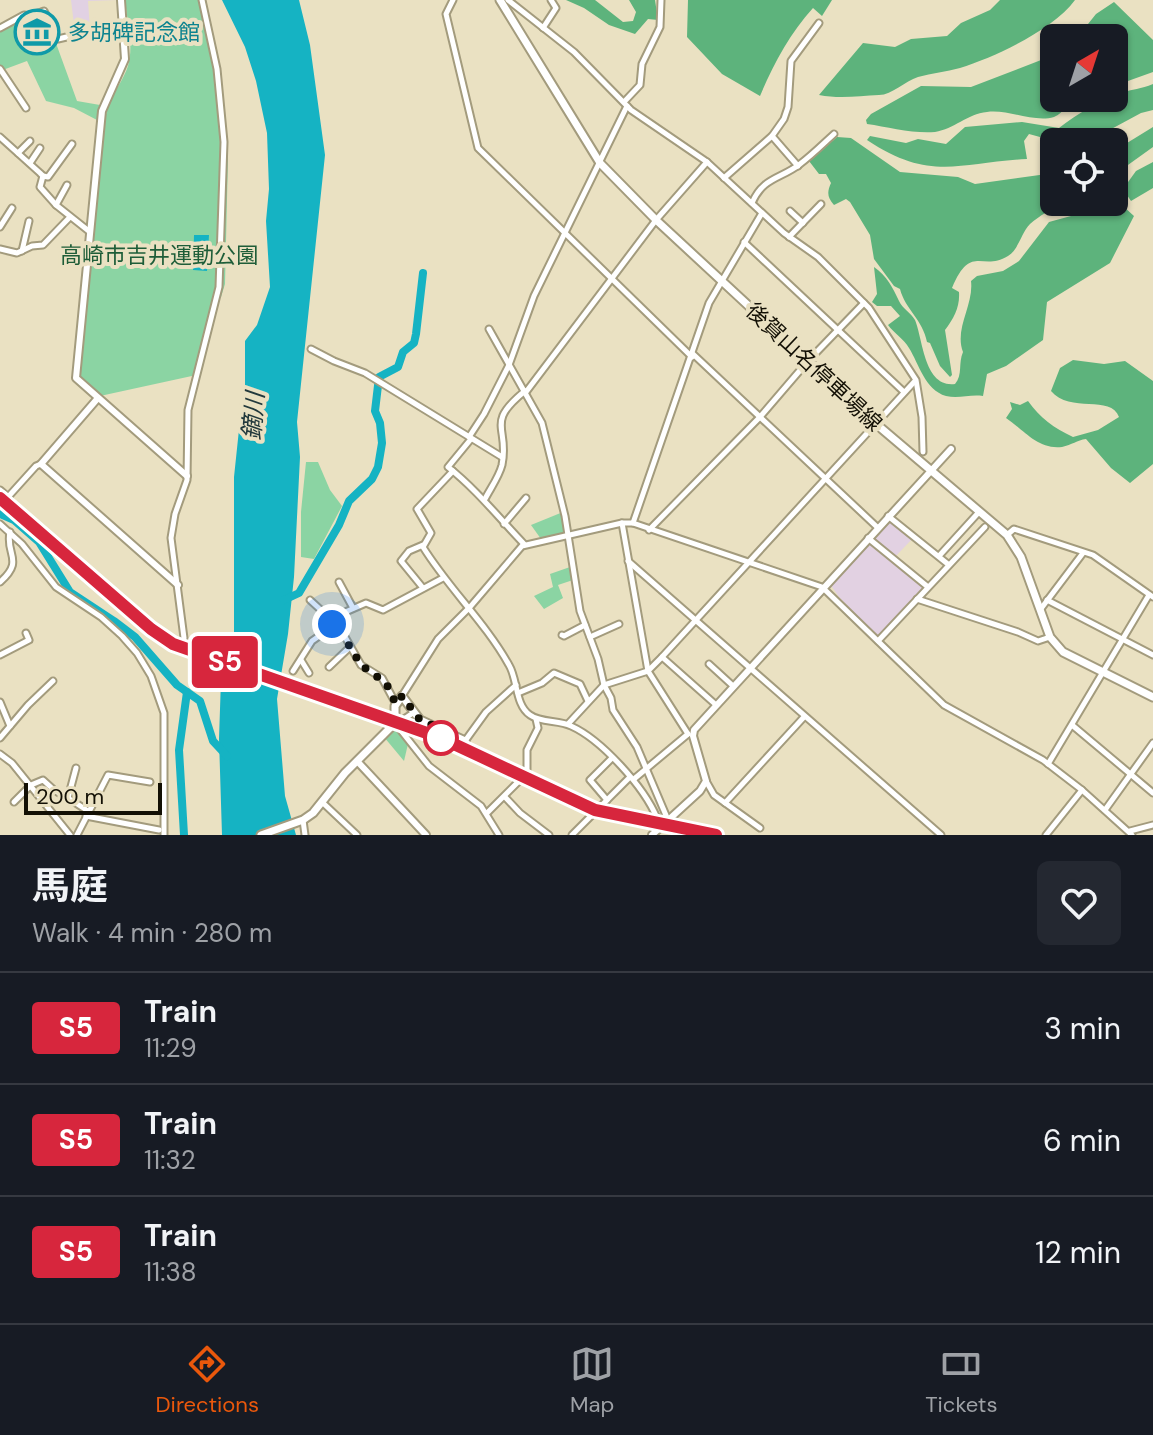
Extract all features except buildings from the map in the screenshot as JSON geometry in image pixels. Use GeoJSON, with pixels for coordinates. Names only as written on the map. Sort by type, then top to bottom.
{"type":"FeatureCollection","features":[{"type":"Feature","properties":{"kind":"main road","name":"後賀山名停車場線"},"geometry":{"type":"LineString","coordinates":[[500,0],[600,163],[656,220],[875,423],[1007,535],[1021,557],[1050,637]]}},
{"type":"Feature","properties":{"kind":"main road"},"geometry":{"type":"LineString","coordinates":[[1050,637],[1063,652],[1153,697]]}},
{"type":"Feature","properties":{"kind":"main road"},"geometry":{"type":"LineString","coordinates":[[261,835],[301,821],[322,802],[357,761],[398,722],[396,704],[402,696],[425,724],[465,741]]}},
{"type":"Feature","properties":{"kind":"street"},"geometry":{"type":"LineString","coordinates":[[121,0],[125,59],[102,111],[75,372],[79,381],[187,476]]}},
{"type":"Feature","properties":{"kind":"street"},"geometry":{"type":"LineString","coordinates":[[184,638],[171,538],[187,476],[188,410],[219,287],[224,142],[217,69],[202,0]]}},
{"type":"Feature","properties":{"kind":"street"},"geometry":{"type":"LineString","coordinates":[[453,0],[446,14],[478,148],[613,281],[877,527]]}},
{"type":"Feature","properties":{"kind":"street"},"geometry":{"type":"LineString","coordinates":[[543,28],[556,8],[551,0]]}},
{"type":"Feature","properties":{"kind":"street"},"geometry":{"type":"LineString","coordinates":[[524,544],[485,499],[448,467],[470,438],[509,365],[534,296],[626,104],[640,85],[642,64],[660,27],[661,0]]}},
{"type":"Feature","properties":{"kind":"street"},"geometry":{"type":"LineString","coordinates":[[511,1],[574,52],[626,104],[707,162],[789,237],[818,257],[864,303],[916,380],[923,452]]}},
{"type":"Feature","properties":{"kind":"street"},"geometry":{"type":"LineString","coordinates":[[0,28],[24,15],[44,11],[58,39],[88,32],[124,32]]}},
{"type":"Feature","properties":{"kind":"street"},"geometry":{"type":"LineString","coordinates":[[516,25],[531,18]]}},
{"type":"Feature","properties":{"kind":"street"},"geometry":{"type":"LineString","coordinates":[[724,178],[772,136],[786,115],[794,55],[819,23]]}},
{"type":"Feature","properties":{"kind":"street"},"geometry":{"type":"LineString","coordinates":[[0,69],[26,108]]}},
{"type":"Feature","properties":{"kind":"street"},"geometry":{"type":"LineString","coordinates":[[752,203],[757,191],[776,176],[798,166],[834,134]]}},
{"type":"Feature","properties":{"kind":"street"},"geometry":{"type":"LineString","coordinates":[[772,136],[798,166]]}},
{"type":"Feature","properties":{"kind":"street"},"geometry":{"type":"LineString","coordinates":[[0,137],[43,176],[48,177],[72,144]]}},
{"type":"Feature","properties":{"kind":"street"},"geometry":{"type":"LineString","coordinates":[[18,153],[30,141]]}},
{"type":"Feature","properties":{"kind":"street"},"geometry":{"type":"LineString","coordinates":[[30,163],[40,148]]}},
{"type":"Feature","properties":{"kind":"street"},"geometry":{"type":"LineString","coordinates":[[485,499],[499,471],[502,419],[511,403],[526,391],[613,281],[656,220],[707,162]]}},
{"type":"Feature","properties":{"kind":"street"},"geometry":{"type":"LineString","coordinates":[[43,176],[40,187],[56,205],[90,232]]}},
{"type":"Feature","properties":{"kind":"street"},"geometry":{"type":"LineString","coordinates":[[56,205],[67,185]]}},
{"type":"Feature","properties":{"kind":"street"},"geometry":{"type":"LineString","coordinates":[[789,237],[821,204]]}},
{"type":"Feature","properties":{"kind":"street"},"geometry":{"type":"LineString","coordinates":[[0,227],[12,208]]}},
{"type":"Feature","properties":{"kind":"street"},"geometry":{"type":"LineString","coordinates":[[790,211],[803,223]]}},
{"type":"Feature","properties":{"kind":"street"},"geometry":{"type":"LineString","coordinates":[[633,523],[709,303],[762,213]]}},
{"type":"Feature","properties":{"kind":"street"},"geometry":{"type":"LineString","coordinates":[[0,249],[22,251],[43,245],[70,217]]}},
{"type":"Feature","properties":{"kind":"street"},"geometry":{"type":"LineString","coordinates":[[22,251],[29,221]]}},
{"type":"Feature","properties":{"kind":"street"},"geometry":{"type":"LineString","coordinates":[[744,242],[905,392]]}},
{"type":"Feature","properties":{"kind":"street"},"geometry":{"type":"LineString","coordinates":[[649,530],[760,417],[864,303]]}},
{"type":"Feature","properties":{"kind":"street"},"geometry":{"type":"LineString","coordinates":[[489,329],[542,423],[568,534],[580,611],[613,710],[637,747],[668,820]]}},
{"type":"Feature","properties":{"kind":"street"},"geometry":{"type":"LineString","coordinates":[[311,349],[379,381],[502,457]]}},
{"type":"Feature","properties":{"kind":"street"},"geometry":{"type":"LineString","coordinates":[[568,724],[604,685],[648,671],[916,380]]}},
{"type":"Feature","properties":{"kind":"street"},"geometry":{"type":"LineString","coordinates":[[0,490],[8,497],[98,398]]}},
{"type":"Feature","properties":{"kind":"street"},"geometry":{"type":"LineString","coordinates":[[572,835],[590,814],[632,778],[690,735],[732,685],[951,449]]}},
{"type":"Feature","properties":{"kind":"street"},"geometry":{"type":"LineString","coordinates":[[41,464],[178,585]]}},
{"type":"Feature","properties":{"kind":"street"},"geometry":{"type":"LineString","coordinates":[[423,588],[401,561],[409,551],[423,545],[431,533],[417,509],[453,471]]}},
{"type":"Feature","properties":{"kind":"street"},"geometry":{"type":"LineString","coordinates":[[504,524],[526,498]]}},
{"type":"Feature","properties":{"kind":"street"},"geometry":{"type":"LineString","coordinates":[[939,556],[979,512]]}},
{"type":"Feature","properties":{"kind":"street"},"geometry":{"type":"LineString","coordinates":[[888,516],[949,565]]}},
{"type":"Feature","properties":{"kind":"street"},"geometry":{"type":"LineString","coordinates":[[622,523],[648,671],[690,735],[714,795],[760,828]]}},
{"type":"Feature","properties":{"kind":"street"},"geometry":{"type":"LineString","coordinates":[[402,696],[432,647],[524,544],[633,523],[822,587],[944,705],[1048,764],[1131,833],[1153,825]]}},
{"type":"Feature","properties":{"kind":"street"},"geometry":{"type":"LineString","coordinates":[[0,524],[56,587],[101,617],[122,636],[151,676],[164,713],[160,834],[87,814],[43,780],[31,785],[14,802]]}},
{"type":"Feature","properties":{"kind":"street"},"geometry":{"type":"LineString","coordinates":[[878,641],[985,527]]}},
{"type":"Feature","properties":{"kind":"street"},"geometry":{"type":"LineString","coordinates":[[1007,535],[1014,529],[1098,558],[1151,596],[1048,764]]}},
{"type":"Feature","properties":{"kind":"street"},"geometry":{"type":"LineString","coordinates":[[0,582],[14,564],[8,538],[10,532]]}},
{"type":"Feature","properties":{"kind":"street"},"geometry":{"type":"LineString","coordinates":[[867,538],[928,587]]}},
{"type":"Feature","properties":{"kind":"street"},"geometry":{"type":"LineString","coordinates":[[423,545],[443,578],[470,607],[511,668],[525,710],[536,718],[568,724],[612,758],[642,788],[657,818],[668,820]]}},
{"type":"Feature","properties":{"kind":"street"},"geometry":{"type":"LineString","coordinates":[[1040,610],[1083,553]]}},
{"type":"Feature","properties":{"kind":"street"},"geometry":{"type":"LineString","coordinates":[[628,561],[941,835]]}},
{"type":"Feature","properties":{"kind":"street"},"geometry":{"type":"LineString","coordinates":[[293,671],[312,641],[336,624],[343,613],[369,602],[383,610],[443,578]]}},
{"type":"Feature","properties":{"kind":"street"},"geometry":{"type":"LineString","coordinates":[[339,582],[353,608]]}},
{"type":"Feature","properties":{"kind":"street"},"geometry":{"type":"LineString","coordinates":[[917,599],[1038,641],[1050,637]]}},
{"type":"Feature","properties":{"kind":"street"},"geometry":{"type":"LineString","coordinates":[[310,600],[336,624],[361,665],[386,683],[396,704]]}},
{"type":"Feature","properties":{"kind":"street"},"geometry":{"type":"LineString","coordinates":[[1047,600],[1153,655]]}},
{"type":"Feature","properties":{"kind":"street"},"geometry":{"type":"LineString","coordinates":[[590,637],[619,624]]}},
{"type":"Feature","properties":{"kind":"street"},"geometry":{"type":"LineString","coordinates":[[562,635],[585,625]]}},
{"type":"Feature","properties":{"kind":"street"},"geometry":{"type":"LineString","coordinates":[[0,655],[29,640],[26,633]]}},
{"type":"Feature","properties":{"kind":"street"},"geometry":{"type":"LineString","coordinates":[[329,667],[350,647]]}},
{"type":"Feature","properties":{"kind":"street"},"geometry":{"type":"LineString","coordinates":[[662,657],[715,704]]}},
{"type":"Feature","properties":{"kind":"street"},"geometry":{"type":"LineString","coordinates":[[301,660],[309,673]]}},
{"type":"Feature","properties":{"kind":"street"},"geometry":{"type":"LineString","coordinates":[[709,664],[732,685]]}},
{"type":"Feature","properties":{"kind":"street"},"geometry":{"type":"LineString","coordinates":[[518,693],[542,683],[554,673],[580,684],[588,701]]}},
{"type":"Feature","properties":{"kind":"street"},"geometry":{"type":"LineString","coordinates":[[0,738],[53,681]]}},
{"type":"Feature","properties":{"kind":"street"},"geometry":{"type":"LineString","coordinates":[[465,741],[486,712],[516,685]]}},
{"type":"Feature","properties":{"kind":"street"},"geometry":{"type":"LineString","coordinates":[[0,702],[10,726]]}},
{"type":"Feature","properties":{"kind":"street"},"geometry":{"type":"LineString","coordinates":[[413,713],[398,722],[429,766],[476,801],[499,835]]}},
{"type":"Feature","properties":{"kind":"street"},"geometry":{"type":"LineString","coordinates":[[725,803],[804,717]]}},
{"type":"Feature","properties":{"kind":"street"},"geometry":{"type":"LineString","coordinates":[[487,813],[527,773],[527,750],[538,728],[536,718]]}},
{"type":"Feature","properties":{"kind":"street"},"geometry":{"type":"LineString","coordinates":[[1072,725],[1153,793]]}},
{"type":"Feature","properties":{"kind":"street"},"geometry":{"type":"LineString","coordinates":[[1105,810],[1153,743]]}},
{"type":"Feature","properties":{"kind":"street"},"geometry":{"type":"LineString","coordinates":[[0,754],[12,763],[70,835]]}},
{"type":"Feature","properties":{"kind":"street"},"geometry":{"type":"LineString","coordinates":[[607,800],[590,780],[612,758]]}},
{"type":"Feature","properties":{"kind":"street"},"geometry":{"type":"LineString","coordinates":[[357,761],[426,835]]}},
{"type":"Feature","properties":{"kind":"street"},"geometry":{"type":"LineString","coordinates":[[68,798],[76,768]]}},
{"type":"Feature","properties":{"kind":"street"},"geometry":{"type":"LineString","coordinates":[[77,835],[108,775],[150,782]]}},
{"type":"Feature","properties":{"kind":"street"},"geometry":{"type":"LineString","coordinates":[[652,835],[661,831],[706,781]]}},
{"type":"Feature","properties":{"kind":"street"},"geometry":{"type":"LineString","coordinates":[[1046,835],[1082,790]]}},
{"type":"Feature","properties":{"kind":"street"},"geometry":{"type":"LineString","coordinates":[[505,797],[549,835]]}},
{"type":"Feature","properties":{"kind":"street"},"geometry":{"type":"LineString","coordinates":[[322,802],[357,835]]}},
{"type":"Feature","properties":{"kind":"street"},"geometry":{"type":"LineString","coordinates":[[301,821],[305,835]]}},
{"type":"Feature","properties":{"kind":"shaded area"},"geometry":{"type":"Polygon","coordinates":[[[71,0],[117,0],[88,1],[90,29],[75,33],[71,0]]]}},
{"type":"Feature","properties":{"kind":"shaded area"},"geometry":{"type":"Polygon","coordinates":[[[890,519],[913,538],[894,558],[872,538],[890,519]]]}},
{"type":"Feature","properties":{"kind":"shaded area"},"geometry":{"type":"Polygon","coordinates":[[[869,541],[924,586],[879,638],[830,584],[869,541]]]}},
{"type":"Feature","properties":{"kind":"shaded area"},"geometry":{"type":"Polygon","coordinates":[[[317,693],[379,710],[380,714],[425,731],[428,726],[463,742],[462,746],[577,801],[613,814],[576,804],[381,718],[316,696],[317,693]]]}},
{"type":"Feature","properties":{"kind":"green space","name":"高崎市吉井運動公園"},"geometry":{"type":"Polygon","coordinates":[[[125,0],[204,0],[219,69],[228,157],[225,284],[219,297],[201,374],[100,396],[81,378],[80,360],[105,120],[130,58],[125,0]]]}},
{"type":"Feature","properties":{"kind":"green space"},"geometry":{"type":"Polygon","coordinates":[[[566,0],[595,0],[623,22],[633,21],[636,12],[629,0],[655,0],[658,20],[648,19],[635,34],[609,25],[566,0]]]}},
{"type":"Feature","properties":{"kind":"green space"},"geometry":{"type":"Polygon","coordinates":[[[688,0],[832,0],[822,16],[813,8],[797,28],[776,61],[760,96],[722,74],[687,37],[688,0]]]}},
{"type":"Feature","properties":{"kind":"green space"},"geometry":{"type":"Polygon","coordinates":[[[1000,0],[1075,0],[1053,22],[1040,24],[1038,32],[974,63],[918,77],[884,94],[819,95],[863,43],[895,47],[911,39],[947,36],[961,23],[990,10],[1000,0]]]}},
{"type":"Feature","properties":{"kind":"green space"},"geometry":{"type":"Polygon","coordinates":[[[1114,2],[1153,40],[1153,72],[1128,81],[1128,24],[1088,24],[1096,14],[1114,2]]]}},
{"type":"Feature","properties":{"kind":"green space"},"geometry":{"type":"Polygon","coordinates":[[[45,13],[77,101],[100,105],[97,120],[74,108],[46,101],[27,61],[0,71],[0,30],[24,17],[45,13]]]}},
{"type":"Feature","properties":{"kind":"green space"},"geometry":{"type":"Polygon","coordinates":[[[1040,60],[1040,112],[1061,112],[1054,117],[1038,118],[987,112],[935,132],[867,124],[866,120],[871,114],[921,86],[971,87],[1040,60]]]}},
{"type":"Feature","properties":{"kind":"green space"},"geometry":{"type":"Polygon","coordinates":[[[1153,84],[1153,110],[1113,128],[1059,128],[1083,112],[1128,112],[1128,91],[1153,84]]]}},
{"type":"Feature","properties":{"kind":"green space"},"geometry":{"type":"Polygon","coordinates":[[[1022,122],[1059,128],[1040,128],[1040,137],[1029,134],[1024,141],[1027,159],[963,166],[927,166],[889,153],[867,140],[870,136],[906,143],[918,139],[946,144],[965,127],[1022,122]]]}},
{"type":"Feature","properties":{"kind":"green space"},"geometry":{"type":"Polygon","coordinates":[[[1153,127],[1153,147],[1128,165],[1128,142],[1153,127]]]}},
{"type":"Feature","properties":{"kind":"green space"},"geometry":{"type":"Polygon","coordinates":[[[837,137],[851,138],[900,172],[958,177],[975,184],[1040,175],[1040,216],[1030,224],[1015,249],[999,260],[971,262],[959,274],[952,288],[959,292],[959,297],[954,317],[945,330],[950,377],[940,366],[900,289],[894,286],[874,259],[870,235],[850,202],[846,199],[834,205],[829,197],[831,183],[826,174],[819,174],[809,161],[837,137]]]}},
{"type":"Feature","properties":{"kind":"green space"},"geometry":{"type":"Polygon","coordinates":[[[1153,162],[1153,188],[1131,201],[1128,182],[1136,171],[1153,162]]]}},
{"type":"Feature","properties":{"kind":"green space"},"geometry":{"type":"Polygon","coordinates":[[[1128,211],[1134,216],[1110,263],[1047,302],[1043,340],[1006,366],[987,374],[983,396],[951,397],[939,393],[923,376],[907,345],[888,325],[900,316],[891,306],[877,306],[872,302],[877,294],[874,267],[886,278],[900,304],[915,320],[931,371],[945,383],[955,384],[963,352],[962,326],[970,299],[971,281],[977,276],[1003,271],[1019,261],[1049,222],[1071,216],[1128,216],[1128,211]]]}},
{"type":"Feature","properties":{"kind":"green space"},"geometry":{"type":"Polygon","coordinates":[[[1073,360],[1104,364],[1125,361],[1153,381],[1153,464],[1130,483],[1111,468],[1086,439],[1053,447],[1032,438],[1006,418],[1012,409],[1010,402],[1020,405],[1028,401],[1048,422],[1073,437],[1098,430],[1119,417],[1108,406],[1069,402],[1051,391],[1060,368],[1073,360]]]}},
{"type":"Feature","properties":{"kind":"green space"},"geometry":{"type":"Polygon","coordinates":[[[306,462],[318,462],[330,490],[342,506],[314,559],[301,557],[306,462]]]}},
{"type":"Feature","properties":{"kind":"green space"},"geometry":{"type":"Polygon","coordinates":[[[563,512],[567,533],[541,539],[531,525],[563,512]]]}},
{"type":"Feature","properties":{"kind":"green space"},"geometry":{"type":"Polygon","coordinates":[[[570,567],[573,580],[558,585],[563,598],[544,609],[534,596],[553,587],[550,574],[570,567]]]}},
{"type":"Feature","properties":{"kind":"green space"},"geometry":{"type":"Polygon","coordinates":[[[395,727],[408,744],[404,761],[384,737],[395,727]]]}},
{"type":"Feature","properties":{"kind":"water","name":"鏑川"},"geometry":{"type":"Polygon","coordinates":[[[222,0],[299,0],[310,45],[325,155],[297,422],[300,457],[294,577],[277,699],[285,796],[296,835],[222,835],[221,679],[233,658],[234,645],[234,477],[240,420],[245,407],[245,341],[257,325],[270,287],[266,221],[269,189],[267,133],[245,47],[222,0]]]}},
{"type":"Feature","properties":{"kind":"water"},"geometry":{"type":"Polygon","coordinates":[[[194,235],[209,235],[207,271],[193,270],[194,235]]]}},
{"type":"Feature","properties":{"kind":"waterway"},"geometry":{"type":"LineString","coordinates":[[284,600],[299,593],[339,525],[349,501],[372,479],[378,467],[382,443],[375,411],[379,377],[398,367],[403,352],[414,343],[423,273]]}},
{"type":"Feature","properties":{"kind":"waterway"},"geometry":{"type":"LineString","coordinates":[[0,514],[14,520],[39,542],[70,592],[135,637],[177,685],[200,701],[213,741],[227,756]]}},
{"type":"Feature","properties":{"kind":"waterway"},"geometry":{"type":"LineString","coordinates":[[184,835],[179,750],[187,692]]}},
{"type":"Feature","properties":{"kind":"railway"},"geometry":{"type":"LineString","coordinates":[[0,498],[151,629],[173,644],[427,732],[595,810],[717,835]]}},
{"type":"Feature","properties":{"kind":"train","name":"S5"},"geometry":{"type":"LineString","coordinates":[[0,498],[151,629],[173,644],[441,738],[595,810],[716,835]]}},
{"type":"Feature","properties":{"kind":"place","name":"多胡碑記念館"},"geometry":{"type":"Point","coordinates":[37,32]}},
{"type":"Feature","properties":{"kind":"route"},"geometry":{"type":"LineString","coordinates":[[332,624],[336,624],[361,665],[382,678],[396,704],[402,696],[415,716],[425,724],[453,734],[441,738]]}}]}
